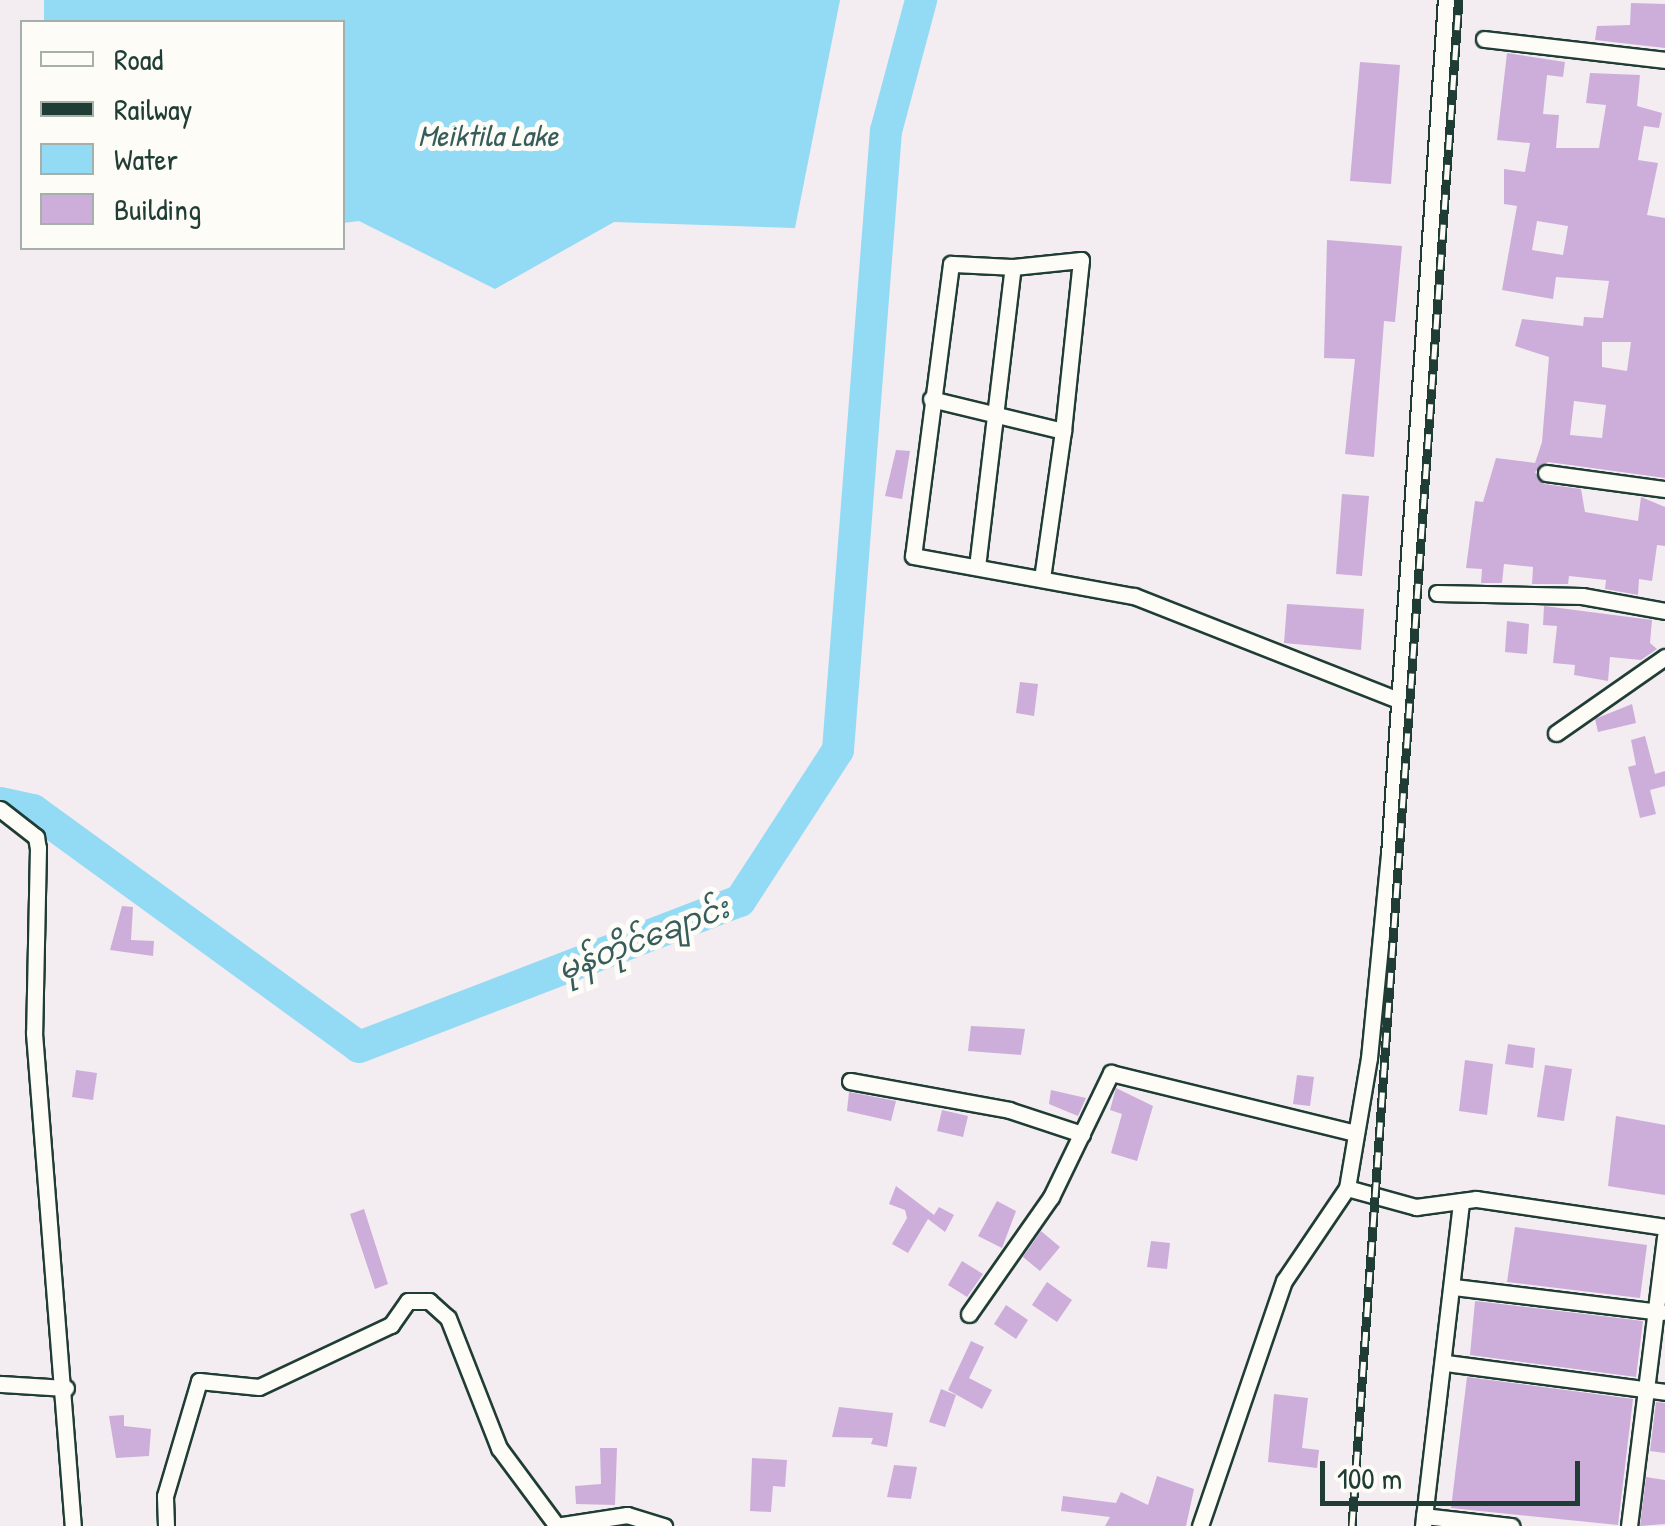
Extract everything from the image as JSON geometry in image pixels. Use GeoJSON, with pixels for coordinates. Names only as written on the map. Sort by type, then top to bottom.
{"type":"FeatureCollection","features":[{"type":"Feature","properties":{"kind":"street"},"geometry":{"type":"LineString","coordinates":[[1200,1526],[1284,1281],[1346,1188],[1356,1133],[1389,856],[1446,0]]}},
{"type":"Feature","properties":{"kind":"street"},"geometry":{"type":"LineString","coordinates":[[1484,39],[1665,60]]}},
{"type":"Feature","properties":{"kind":"street"},"geometry":{"type":"LineString","coordinates":[[1042,579],[1081,260],[1014,267],[951,264],[930,399],[913,556],[1134,596],[1398,700]]}},
{"type":"Feature","properties":{"kind":"street"},"geometry":{"type":"LineString","coordinates":[[977,568],[1014,267]]}},
{"type":"Feature","properties":{"kind":"street"},"geometry":{"type":"LineString","coordinates":[[930,399],[1062,431]]}},
{"type":"Feature","properties":{"kind":"street"},"geometry":{"type":"LineString","coordinates":[[1546,473],[1665,490]]}},
{"type":"Feature","properties":{"kind":"street"},"geometry":{"type":"LineString","coordinates":[[1438,592],[1582,596],[1665,611]]}},
{"type":"Feature","properties":{"kind":"street"},"geometry":{"type":"LineString","coordinates":[[1556,733],[1665,657]]}},
{"type":"Feature","properties":{"kind":"street"},"geometry":{"type":"LineString","coordinates":[[0,809],[36,837],[38,848],[34,1033],[66,1388],[73,1526]]}},
{"type":"Feature","properties":{"kind":"street"},"geometry":{"type":"LineString","coordinates":[[969,1314],[1051,1197],[1111,1072],[1356,1133]]}},
{"type":"Feature","properties":{"kind":"street"},"geometry":{"type":"LineString","coordinates":[[850,1081],[1008,1110],[1082,1134]]}},
{"type":"Feature","properties":{"kind":"street"},"geometry":{"type":"LineString","coordinates":[[1346,1188],[1416,1207],[1461,1201],[1665,1227]]}},
{"type":"Feature","properties":{"kind":"street"},"geometry":{"type":"LineString","coordinates":[[1461,1201],[1446,1362],[1423,1521],[1511,1526]]}},
{"type":"Feature","properties":{"kind":"street"},"geometry":{"type":"LineString","coordinates":[[1629,1526],[1657,1390],[1665,1236]]}},
{"type":"Feature","properties":{"kind":"street"},"geometry":{"type":"LineString","coordinates":[[1454,1287],[1660,1312]]}},
{"type":"Feature","properties":{"kind":"street"},"geometry":{"type":"LineString","coordinates":[[166,1526],[165,1496],[200,1381],[259,1387],[392,1325],[408,1301],[429,1302],[448,1318],[499,1448],[556,1526],[627,1515],[664,1526]]}},
{"type":"Feature","properties":{"kind":"street"},"geometry":{"type":"LineString","coordinates":[[1446,1362],[1657,1390]]}},
{"type":"Feature","properties":{"kind":"street"},"geometry":{"type":"LineString","coordinates":[[0,1384],[66,1388]]}},
{"type":"Feature","properties":{"kind":"water","name":"Meiktila Lake"},"geometry":{"type":"Polygon","coordinates":[[[44,0],[840,0],[795,228],[614,222],[495,289],[359,221],[345,223],[345,20],[44,20],[44,0]]]}},
{"type":"Feature","properties":{"kind":"building"},"geometry":{"type":"Polygon","coordinates":[[[1631,3],[1665,4],[1665,48],[1595,40],[1597,26],[1630,25],[1631,3]]]}},
{"type":"Feature","properties":{"kind":"building"},"geometry":{"type":"Polygon","coordinates":[[[1507,53],[1565,62],[1563,77],[1547,75],[1543,114],[1559,115],[1556,148],[1599,148],[1606,105],[1586,103],[1590,73],[1640,75],[1637,106],[1662,113],[1659,128],[1644,126],[1638,160],[1658,163],[1647,215],[1665,218],[1665,478],[1548,462],[1535,472],[1544,484],[1581,489],[1585,512],[1638,521],[1641,497],[1665,507],[1665,546],[1657,545],[1652,581],[1639,579],[1638,595],[1605,589],[1606,580],[1569,576],[1568,584],[1532,584],[1533,567],[1504,564],[1502,583],[1481,583],[1482,569],[1466,568],[1475,501],[1483,502],[1496,458],[1535,463],[1542,442],[1549,357],[1515,346],[1522,319],[1583,326],[1584,317],[1603,318],[1609,281],[1556,277],[1553,299],[1502,290],[1517,206],[1504,204],[1504,169],[1525,172],[1530,143],[1497,140],[1507,53]],[[1537,221],[1532,250],[1563,255],[1568,226],[1537,221]],[[1602,342],[1602,367],[1627,371],[1631,342],[1602,342]],[[1574,401],[1570,435],[1602,438],[1606,405],[1574,401]]]}},
{"type":"Feature","properties":{"kind":"building"},"geometry":{"type":"Polygon","coordinates":[[[1360,62],[1400,65],[1391,184],[1350,181],[1360,62]]]}},
{"type":"Feature","properties":{"kind":"building"},"geometry":{"type":"Polygon","coordinates":[[[1327,240],[1402,246],[1395,322],[1384,321],[1374,457],[1345,454],[1355,359],[1324,358],[1327,240]]]}},
{"type":"Feature","properties":{"kind":"building"},"geometry":{"type":"Polygon","coordinates":[[[896,450],[910,451],[902,499],[885,496],[896,450]]]}},
{"type":"Feature","properties":{"kind":"building"},"geometry":{"type":"Polygon","coordinates":[[[1342,494],[1369,496],[1362,576],[1336,574],[1342,494]]]}},
{"type":"Feature","properties":{"kind":"building"},"geometry":{"type":"Polygon","coordinates":[[[1287,604],[1364,609],[1361,650],[1284,643],[1287,604]]]}},
{"type":"Feature","properties":{"kind":"building"},"geometry":{"type":"Polygon","coordinates":[[[1544,606],[1652,620],[1650,643],[1657,649],[1641,660],[1610,657],[1608,681],[1574,675],[1575,665],[1553,663],[1557,626],[1543,625],[1544,606]]]}},
{"type":"Feature","properties":{"kind":"building"},"geometry":{"type":"Polygon","coordinates":[[[1507,621],[1529,624],[1527,654],[1505,652],[1507,621]]]}},
{"type":"Feature","properties":{"kind":"building"},"geometry":{"type":"Polygon","coordinates":[[[1020,682],[1038,684],[1034,716],[1016,713],[1020,682]]]}},
{"type":"Feature","properties":{"kind":"building"},"geometry":{"type":"Polygon","coordinates":[[[1632,704],[1636,723],[1598,732],[1595,719],[1632,704]]]}},
{"type":"Feature","properties":{"kind":"building"},"geometry":{"type":"Polygon","coordinates":[[[1645,736],[1655,774],[1665,771],[1665,786],[1650,790],[1656,814],[1640,818],[1628,767],[1636,765],[1631,740],[1645,736]]]}},
{"type":"Feature","properties":{"kind":"building"},"geometry":{"type":"Polygon","coordinates":[[[122,906],[133,907],[131,940],[154,941],[153,956],[110,950],[122,906]]]}},
{"type":"Feature","properties":{"kind":"building"},"geometry":{"type":"Polygon","coordinates":[[[971,1026],[1025,1029],[1021,1055],[968,1051],[971,1026]]]}},
{"type":"Feature","properties":{"kind":"building"},"geometry":{"type":"Polygon","coordinates":[[[1508,1044],[1535,1048],[1533,1068],[1505,1064],[1508,1044]]]}},
{"type":"Feature","properties":{"kind":"building"},"geometry":{"type":"Polygon","coordinates":[[[1465,1060],[1493,1064],[1487,1115],[1459,1111],[1465,1060]]]}},
{"type":"Feature","properties":{"kind":"building"},"geometry":{"type":"Polygon","coordinates":[[[1545,1065],[1572,1069],[1564,1121],[1537,1117],[1545,1065]]]}},
{"type":"Feature","properties":{"kind":"building"},"geometry":{"type":"Polygon","coordinates":[[[76,1070],[97,1073],[93,1100],[72,1097],[76,1070]]]}},
{"type":"Feature","properties":{"kind":"building"},"geometry":{"type":"Polygon","coordinates":[[[1297,1075],[1314,1077],[1310,1106],[1293,1104],[1297,1075]]]}},
{"type":"Feature","properties":{"kind":"building"},"geometry":{"type":"Polygon","coordinates":[[[1116,1088],[1153,1106],[1137,1161],[1111,1153],[1122,1114],[1110,1110],[1116,1088]]]}},
{"type":"Feature","properties":{"kind":"building"},"geometry":{"type":"Polygon","coordinates":[[[1051,1090],[1086,1098],[1078,1116],[1049,1104],[1051,1090]]]}},
{"type":"Feature","properties":{"kind":"building"},"geometry":{"type":"Polygon","coordinates":[[[849,1092],[896,1101],[891,1121],[847,1111],[849,1092]]]}},
{"type":"Feature","properties":{"kind":"building"},"geometry":{"type":"Polygon","coordinates":[[[942,1110],[968,1116],[963,1137],[937,1131],[942,1110]]]}},
{"type":"Feature","properties":{"kind":"building"},"geometry":{"type":"Polygon","coordinates":[[[1616,1116],[1665,1125],[1665,1195],[1608,1186],[1616,1116]]]}},
{"type":"Feature","properties":{"kind":"building"},"geometry":{"type":"Polygon","coordinates":[[[896,1186],[934,1215],[939,1207],[954,1215],[945,1232],[928,1219],[908,1253],[892,1244],[907,1218],[905,1210],[889,1204],[896,1186]]]}},
{"type":"Feature","properties":{"kind":"building"},"geometry":{"type":"Polygon","coordinates":[[[997,1201],[1016,1211],[1002,1248],[978,1236],[997,1201]]]}},
{"type":"Feature","properties":{"kind":"building"},"geometry":{"type":"Polygon","coordinates":[[[364,1209],[388,1284],[375,1289],[350,1214],[364,1209]]]}},
{"type":"Feature","properties":{"kind":"building"},"geometry":{"type":"Polygon","coordinates":[[[1515,1227],[1647,1245],[1640,1298],[1507,1282],[1515,1227]]]}},
{"type":"Feature","properties":{"kind":"building"},"geometry":{"type":"Polygon","coordinates":[[[1041,1231],[1060,1247],[1040,1271],[1023,1257],[1041,1231]]]}},
{"type":"Feature","properties":{"kind":"building"},"geometry":{"type":"Polygon","coordinates":[[[1151,1241],[1170,1243],[1167,1269],[1147,1267],[1151,1241]]]}},
{"type":"Feature","properties":{"kind":"building"},"geometry":{"type":"Polygon","coordinates":[[[962,1261],[983,1274],[967,1297],[948,1285],[962,1261]]]}},
{"type":"Feature","properties":{"kind":"building"},"geometry":{"type":"Polygon","coordinates":[[[1047,1282],[1072,1300],[1057,1322],[1032,1305],[1047,1282]]]}},
{"type":"Feature","properties":{"kind":"building"},"geometry":{"type":"Polygon","coordinates":[[[1475,1301],[1643,1321],[1636,1377],[1470,1355],[1475,1301]]]}},
{"type":"Feature","properties":{"kind":"building"},"geometry":{"type":"Polygon","coordinates":[[[1006,1305],[1028,1320],[1016,1339],[994,1324],[1006,1305]]]}},
{"type":"Feature","properties":{"kind":"building"},"geometry":{"type":"Polygon","coordinates":[[[971,1341],[984,1347],[969,1378],[992,1390],[982,1409],[948,1390],[971,1341]]]}},
{"type":"Feature","properties":{"kind":"building"},"geometry":{"type":"Polygon","coordinates":[[[1467,1377],[1633,1399],[1618,1525],[1451,1508],[1467,1377]]]}},
{"type":"Feature","properties":{"kind":"building"},"geometry":{"type":"Polygon","coordinates":[[[941,1389],[956,1395],[945,1427],[929,1422],[941,1389]]]}},
{"type":"Feature","properties":{"kind":"building"},"geometry":{"type":"Polygon","coordinates":[[[1274,1394],[1308,1398],[1302,1448],[1319,1450],[1317,1468],[1268,1462],[1274,1394]]]}},
{"type":"Feature","properties":{"kind":"building"},"geometry":{"type":"Polygon","coordinates":[[[1656,1402],[1665,1403],[1665,1453],[1650,1451],[1656,1402]]]}},
{"type":"Feature","properties":{"kind":"building"},"geometry":{"type":"Polygon","coordinates":[[[839,1407],[893,1413],[887,1447],[871,1444],[873,1438],[832,1437],[839,1407]]]}},
{"type":"Feature","properties":{"kind":"building"},"geometry":{"type":"Polygon","coordinates":[[[124,1415],[124,1426],[151,1429],[149,1456],[116,1458],[109,1416],[124,1415]]]}},
{"type":"Feature","properties":{"kind":"building"},"geometry":{"type":"Polygon","coordinates":[[[600,1448],[617,1448],[615,1505],[576,1504],[575,1486],[601,1484],[600,1448]]]}},
{"type":"Feature","properties":{"kind":"building"},"geometry":{"type":"Polygon","coordinates":[[[752,1458],[787,1460],[785,1487],[773,1486],[771,1512],[750,1511],[752,1458]]]}},
{"type":"Feature","properties":{"kind":"building"},"geometry":{"type":"Polygon","coordinates":[[[894,1465],[917,1467],[911,1499],[887,1497],[894,1465]]]}},
{"type":"Feature","properties":{"kind":"building"},"geometry":{"type":"Polygon","coordinates":[[[1157,1476],[1194,1489],[1186,1526],[1105,1526],[1110,1517],[1061,1511],[1063,1496],[1116,1503],[1121,1492],[1148,1505],[1157,1476]]]}},
{"type":"Feature","properties":{"kind":"building"},"geometry":{"type":"Polygon","coordinates":[[[1646,1477],[1665,1480],[1665,1524],[1640,1526],[1646,1477]]]}},
{"type":"Feature","properties":{"kind":"waterway","name":"မုန်တိုင်ချောင်း"},"geometry":{"type":"LineString","coordinates":[[0,803],[33,810],[359,1047],[740,901],[838,750],[886,131],[921,0]]}},
{"type":"Feature","properties":{"kind":"railway"},"geometry":{"type":"LineString","coordinates":[[1352,1526],[1459,0]]}}]}
